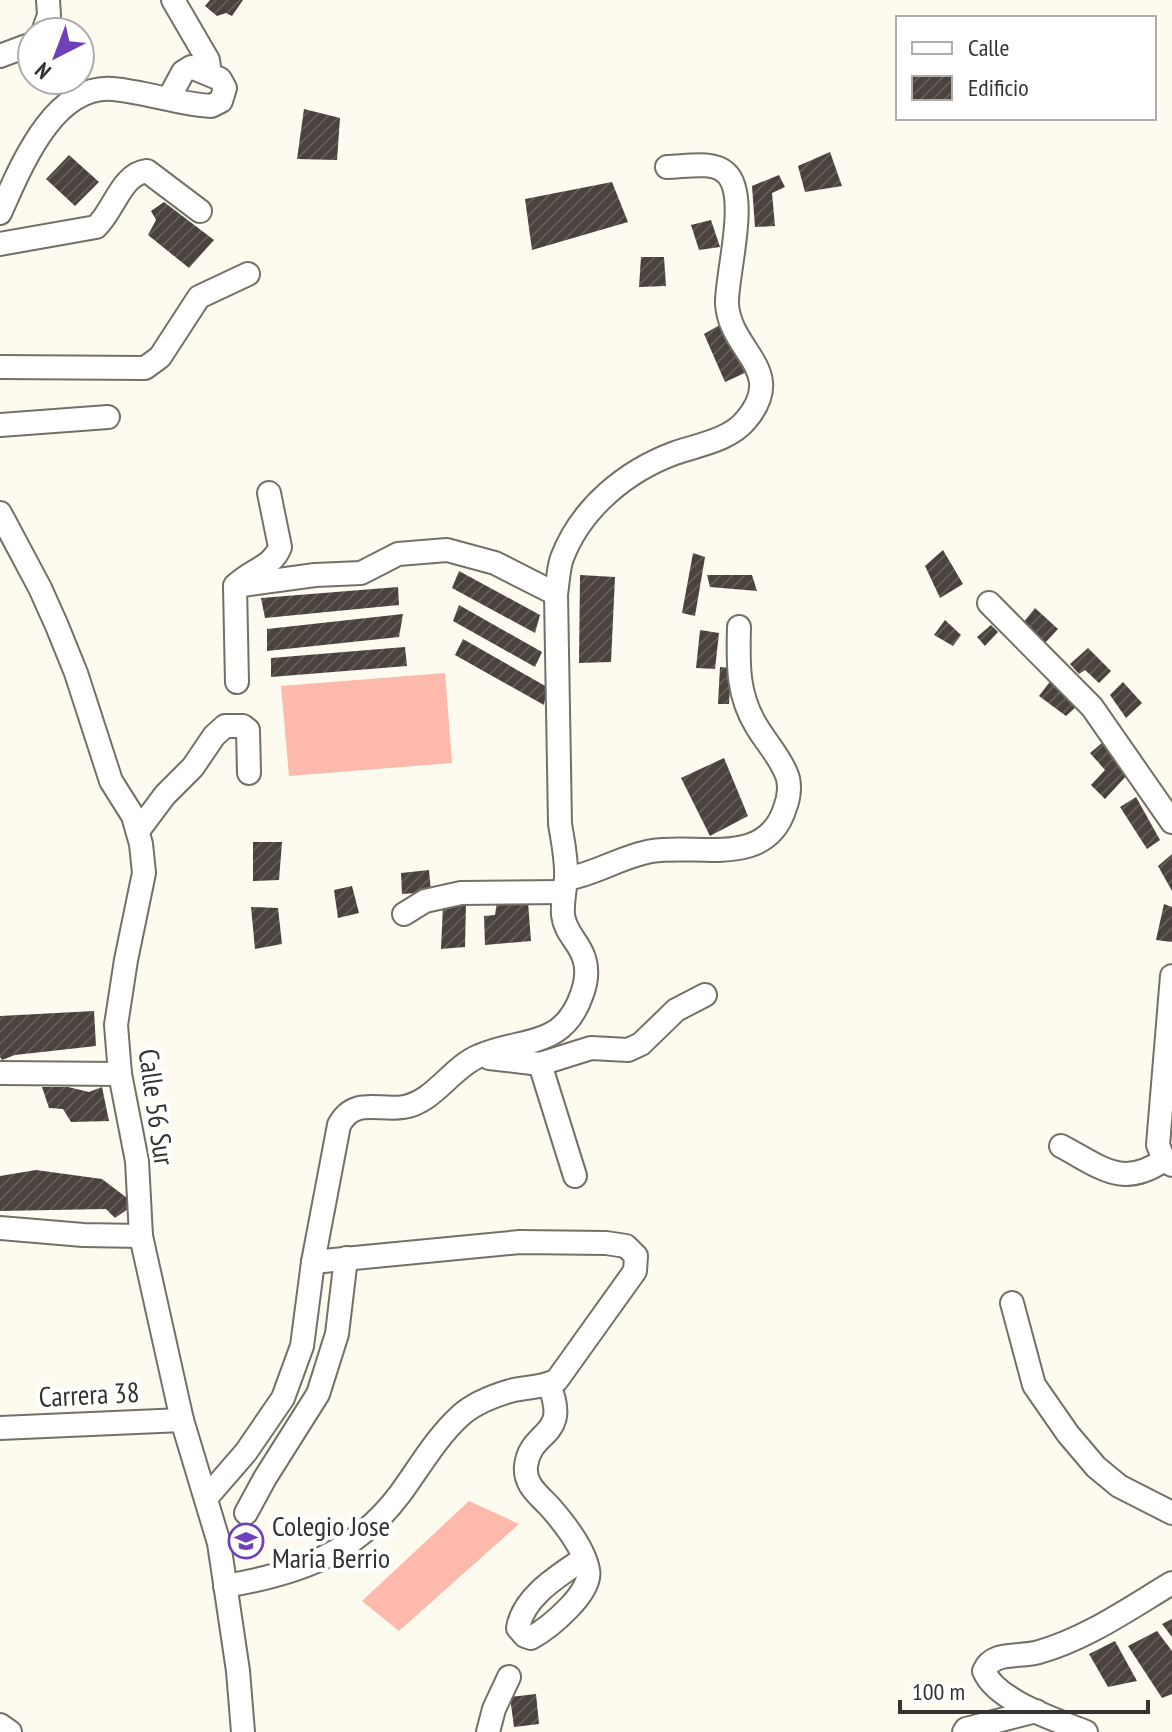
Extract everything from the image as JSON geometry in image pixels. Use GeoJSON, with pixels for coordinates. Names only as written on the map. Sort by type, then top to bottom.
{"type":"FeatureCollection","features":[{"type":"Feature","properties":{"kind":"street"},"geometry":{"type":"LineString","coordinates":[[173,0],[208,60],[210,74]]}},
{"type":"Feature","properties":{"kind":"street"},"geometry":{"type":"LineString","coordinates":[[0,213],[20,168],[56,112],[76,96],[110,89],[211,106],[221,101],[225,88],[220,79],[191,67],[183,72],[169,98]]}},
{"type":"Feature","properties":{"kind":"street"},"geometry":{"type":"LineString","coordinates":[[207,1497],[246,1452],[283,1398],[302,1346],[313,1262],[339,1125],[346,1113],[356,1107],[405,1107],[421,1101],[476,1057],[497,1049],[527,1045],[549,1035],[570,1020],[579,1004],[586,982],[584,957],[567,932],[563,913],[566,856],[560,824],[556,594],[561,560],[575,533],[615,486],[638,469],[731,432],[745,422],[762,395],[762,382],[733,327],[727,307],[733,264],[736,199],[733,182],[725,172],[714,166],[667,167]]}},
{"type":"Feature","properties":{"kind":"street"},"geometry":{"type":"LineString","coordinates":[[0,244],[96,227],[106,218],[127,182],[137,172],[147,171],[200,211]]}},
{"type":"Feature","properties":{"kind":"street"},"geometry":{"type":"LineString","coordinates":[[0,367],[145,368],[160,357],[199,297],[248,274]]}},
{"type":"Feature","properties":{"kind":"street"},"geometry":{"type":"LineString","coordinates":[[0,425],[108,417]]}},
{"type":"Feature","properties":{"kind":"street"},"geometry":{"type":"LineString","coordinates":[[237,682],[235,586],[242,578],[271,563],[280,547],[269,493]]}},
{"type":"Feature","properties":{"kind":"street","name":"Calle 56 Sur"},"geometry":{"type":"LineString","coordinates":[[0,513],[46,600],[76,673],[111,781],[133,816],[138,831],[144,873],[116,1025],[120,1074],[137,1161],[141,1236],[182,1420],[219,1543],[238,1671],[243,1732]]}},
{"type":"Feature","properties":{"kind":"street"},"geometry":{"type":"LineString","coordinates":[[235,586],[315,575],[361,573],[398,554],[447,550],[495,563],[556,594]]}},
{"type":"Feature","properties":{"kind":"street"},"geometry":{"type":"LineString","coordinates":[[989,603],[1092,707],[1172,822]]}},
{"type":"Feature","properties":{"kind":"street"},"geometry":{"type":"LineString","coordinates":[[404,914],[425,901],[461,893],[565,885],[628,857],[655,850],[735,851],[761,839],[781,821],[788,799],[788,776],[743,700],[737,670],[739,627]]}},
{"type":"Feature","properties":{"kind":"street"},"geometry":{"type":"LineString","coordinates":[[138,831],[225,726],[243,726],[248,730],[249,773]]}},
{"type":"Feature","properties":{"kind":"street"},"geometry":{"type":"LineString","coordinates":[[1061,1146],[1113,1174],[1129,1176],[1168,1163],[1158,1145],[1172,976]]}},
{"type":"Feature","properties":{"kind":"street"},"geometry":{"type":"LineString","coordinates":[[476,1057],[540,1064],[591,1048],[628,1050],[641,1044],[676,1010],[705,995]]}},
{"type":"Feature","properties":{"kind":"street"},"geometry":{"type":"LineString","coordinates":[[540,1064],[575,1176]]}},
{"type":"Feature","properties":{"kind":"street"},"geometry":{"type":"LineString","coordinates":[[0,1073],[120,1074]]}},
{"type":"Feature","properties":{"kind":"street"},"geometry":{"type":"LineString","coordinates":[[0,1228],[141,1236]]}},
{"type":"Feature","properties":{"kind":"street"},"geometry":{"type":"LineString","coordinates":[[225,1586],[282,1575],[331,1556],[356,1540],[385,1515],[430,1451],[461,1415],[509,1391],[549,1385],[569,1367],[582,1343],[635,1271],[636,1256],[626,1246],[606,1243],[520,1242],[313,1262]]}},
{"type":"Feature","properties":{"kind":"street"},"geometry":{"type":"LineString","coordinates":[[246,1513],[318,1394],[337,1334],[346,1258]]}},
{"type":"Feature","properties":{"kind":"street"},"geometry":{"type":"LineString","coordinates":[[1012,1303],[1034,1385],[1068,1434],[1096,1467],[1119,1486],[1172,1513]]}},
{"type":"Feature","properties":{"kind":"street"},"geometry":{"type":"LineString","coordinates":[[549,1385],[556,1402],[557,1416],[530,1453],[525,1468],[530,1487],[575,1541],[583,1559]]}},
{"type":"Feature","properties":{"kind":"street","name":"Carrera 38"},"geometry":{"type":"LineString","coordinates":[[0,1428],[182,1420]]}},
{"type":"Feature","properties":{"kind":"street"},"geometry":{"type":"LineString","coordinates":[[1086,1732],[1036,1711],[992,1684],[984,1671],[988,1663],[995,1658],[1036,1654],[1056,1647],[1172,1583]]}},
{"type":"Feature","properties":{"kind":"street"},"geometry":{"type":"LineString","coordinates":[[488,1732],[494,1709],[509,1677]]}},
{"type":"Feature","properties":{"kind":"street"},"geometry":{"type":"LineString","coordinates":[[964,1732],[1036,1711]]}},
{"type":"Feature","properties":{"kind":"street"},"geometry":{"type":"LineString","coordinates":[[0,1725],[10,1732]]}},
{"type":"Feature","properties":{"kind":"shaded area"},"geometry":{"type":"Polygon","coordinates":[[[445,673],[452,763],[289,776],[281,686],[445,673]]]}},
{"type":"Feature","properties":{"kind":"shaded area"},"geometry":{"type":"Polygon","coordinates":[[[469,1501],[519,1524],[399,1631],[362,1601],[469,1501]]]}},
{"type":"Feature","properties":{"kind":"building"},"geometry":{"type":"Polygon","coordinates":[[[210,0],[243,0],[232,16],[226,13],[217,16],[205,6],[210,0]]]}},
{"type":"Feature","properties":{"kind":"building"},"geometry":{"type":"Polygon","coordinates":[[[304,109],[340,118],[337,160],[297,159],[304,109]]]}},
{"type":"Feature","properties":{"kind":"building"},"geometry":{"type":"Polygon","coordinates":[[[830,152],[842,186],[805,192],[798,166],[830,152]]]}},
{"type":"Feature","properties":{"kind":"building"},"geometry":{"type":"Polygon","coordinates":[[[69,155],[99,182],[75,206],[46,179],[69,155]]]}},
{"type":"Feature","properties":{"kind":"building"},"geometry":{"type":"Polygon","coordinates":[[[779,175],[785,187],[772,193],[775,226],[755,227],[752,186],[779,175]]]}},
{"type":"Feature","properties":{"kind":"building"},"geometry":{"type":"Polygon","coordinates":[[[612,182],[628,222],[532,250],[525,199],[612,182]]]}},
{"type":"Feature","properties":{"kind":"building"},"geometry":{"type":"Polygon","coordinates":[[[164,202],[214,240],[189,268],[148,235],[156,220],[151,211],[164,202]]]}},
{"type":"Feature","properties":{"kind":"building"},"geometry":{"type":"Polygon","coordinates":[[[711,220],[720,247],[699,250],[691,225],[711,220]]]}},
{"type":"Feature","properties":{"kind":"building"},"geometry":{"type":"Polygon","coordinates":[[[641,257],[664,257],[666,286],[639,287],[641,257]]]}},
{"type":"Feature","properties":{"kind":"building"},"geometry":{"type":"Polygon","coordinates":[[[725,322],[747,372],[725,382],[704,334],[725,322]]]}},
{"type":"Feature","properties":{"kind":"building"},"geometry":{"type":"Polygon","coordinates":[[[943,550],[963,584],[940,598],[925,566],[943,550]]]}},
{"type":"Feature","properties":{"kind":"building"},"geometry":{"type":"Polygon","coordinates":[[[693,553],[705,557],[695,616],[682,613],[693,553]]]}},
{"type":"Feature","properties":{"kind":"building"},"geometry":{"type":"Polygon","coordinates":[[[459,571],[540,615],[535,633],[452,588],[459,571]]]}},
{"type":"Feature","properties":{"kind":"building"},"geometry":{"type":"Polygon","coordinates":[[[580,575],[615,577],[611,662],[579,663],[580,575]]]}},
{"type":"Feature","properties":{"kind":"building"},"geometry":{"type":"Polygon","coordinates":[[[707,575],[752,575],[757,591],[710,587],[707,575]]]}},
{"type":"Feature","properties":{"kind":"building"},"geometry":{"type":"Polygon","coordinates":[[[398,587],[399,605],[265,618],[261,598],[398,587]]]}},
{"type":"Feature","properties":{"kind":"building"},"geometry":{"type":"Polygon","coordinates":[[[459,605],[542,652],[535,667],[453,621],[459,605]]]}},
{"type":"Feature","properties":{"kind":"building"},"geometry":{"type":"Polygon","coordinates":[[[1035,608],[1058,629],[1045,643],[1023,623],[1035,608]]]}},
{"type":"Feature","properties":{"kind":"building"},"geometry":{"type":"Polygon","coordinates":[[[403,614],[399,637],[267,651],[267,629],[403,614]]]}},
{"type":"Feature","properties":{"kind":"building"},"geometry":{"type":"Polygon","coordinates":[[[945,620],[961,635],[953,646],[934,635],[945,620]]]}},
{"type":"Feature","properties":{"kind":"building"},"geometry":{"type":"Polygon","coordinates":[[[991,625],[998,632],[985,646],[977,637],[991,625]]]}},
{"type":"Feature","properties":{"kind":"building"},"geometry":{"type":"Polygon","coordinates":[[[700,630],[719,633],[715,669],[696,668],[700,630]]]}},
{"type":"Feature","properties":{"kind":"building"},"geometry":{"type":"Polygon","coordinates":[[[463,639],[547,687],[544,705],[455,655],[463,639]]]}},
{"type":"Feature","properties":{"kind":"building"},"geometry":{"type":"Polygon","coordinates":[[[405,647],[407,666],[271,677],[271,658],[405,647]]]}},
{"type":"Feature","properties":{"kind":"building"},"geometry":{"type":"Polygon","coordinates":[[[1088,648],[1111,671],[1099,683],[1085,670],[1079,674],[1070,664],[1088,648]]]}},
{"type":"Feature","properties":{"kind":"building"},"geometry":{"type":"Polygon","coordinates":[[[720,667],[731,668],[729,704],[718,704],[720,667]]]}},
{"type":"Feature","properties":{"kind":"building"},"geometry":{"type":"Polygon","coordinates":[[[1052,679],[1078,705],[1066,716],[1039,696],[1052,679]]]}},
{"type":"Feature","properties":{"kind":"building"},"geometry":{"type":"Polygon","coordinates":[[[1123,682],[1142,703],[1126,718],[1110,695],[1123,682]]]}},
{"type":"Feature","properties":{"kind":"building"},"geometry":{"type":"Polygon","coordinates":[[[1102,743],[1128,774],[1105,799],[1091,785],[1105,770],[1090,753],[1102,743]]]}},
{"type":"Feature","properties":{"kind":"building"},"geometry":{"type":"Polygon","coordinates":[[[724,758],[748,816],[710,836],[681,778],[724,758]]]}},
{"type":"Feature","properties":{"kind":"building"},"geometry":{"type":"Polygon","coordinates":[[[1136,797],[1160,840],[1147,849],[1120,807],[1136,797]]]}},
{"type":"Feature","properties":{"kind":"building"},"geometry":{"type":"Polygon","coordinates":[[[253,842],[282,842],[279,880],[253,881],[253,842]]]}},
{"type":"Feature","properties":{"kind":"building"},"geometry":{"type":"Polygon","coordinates":[[[1172,854],[1172,891],[1158,866],[1172,854]]]}},
{"type":"Feature","properties":{"kind":"building"},"geometry":{"type":"Polygon","coordinates":[[[429,870],[431,892],[402,894],[401,873],[429,870]]]}},
{"type":"Feature","properties":{"kind":"building"},"geometry":{"type":"Polygon","coordinates":[[[352,886],[359,913],[338,918],[334,890],[352,886]]]}},
{"type":"Feature","properties":{"kind":"building"},"geometry":{"type":"Polygon","coordinates":[[[497,902],[528,902],[531,941],[485,945],[484,916],[495,915],[497,902]]]}},
{"type":"Feature","properties":{"kind":"building"},"geometry":{"type":"Polygon","coordinates":[[[466,903],[465,947],[441,949],[443,905],[466,903]]]}},
{"type":"Feature","properties":{"kind":"building"},"geometry":{"type":"Polygon","coordinates":[[[1164,904],[1172,907],[1172,942],[1156,940],[1164,904]]]}},
{"type":"Feature","properties":{"kind":"building"},"geometry":{"type":"Polygon","coordinates":[[[251,907],[278,908],[282,944],[255,949],[251,907]]]}},
{"type":"Feature","properties":{"kind":"building"},"geometry":{"type":"Polygon","coordinates":[[[94,1011],[96,1046],[15,1055],[2,1060],[0,1057],[0,1016],[94,1011]]]}},
{"type":"Feature","properties":{"kind":"building"},"geometry":{"type":"Polygon","coordinates":[[[42,1087],[68,1087],[89,1092],[102,1087],[109,1121],[71,1122],[63,1109],[49,1108],[42,1087]]]}},
{"type":"Feature","properties":{"kind":"building"},"geometry":{"type":"Polygon","coordinates":[[[36,1170],[102,1179],[135,1204],[115,1218],[106,1209],[0,1211],[0,1176],[36,1170]]]}},
{"type":"Feature","properties":{"kind":"building"},"geometry":{"type":"Polygon","coordinates":[[[1172,1619],[1172,1637],[1162,1624],[1172,1619]]]}},
{"type":"Feature","properties":{"kind":"building"},"geometry":{"type":"Polygon","coordinates":[[[1157,1631],[1172,1651],[1172,1694],[1162,1698],[1128,1646],[1157,1631]]]}},
{"type":"Feature","properties":{"kind":"building"},"geometry":{"type":"Polygon","coordinates":[[[1115,1641],[1137,1681],[1108,1687],[1089,1654],[1115,1641]]]}},
{"type":"Feature","properties":{"kind":"building"},"geometry":{"type":"Polygon","coordinates":[[[536,1694],[539,1724],[514,1727],[510,1697],[536,1694]]]}},
{"type":"Feature","properties":{"kind":"place","name":"Colegio Jose Maria Berrio"},"geometry":{"type":"Point","coordinates":[246,1541]}}]}
